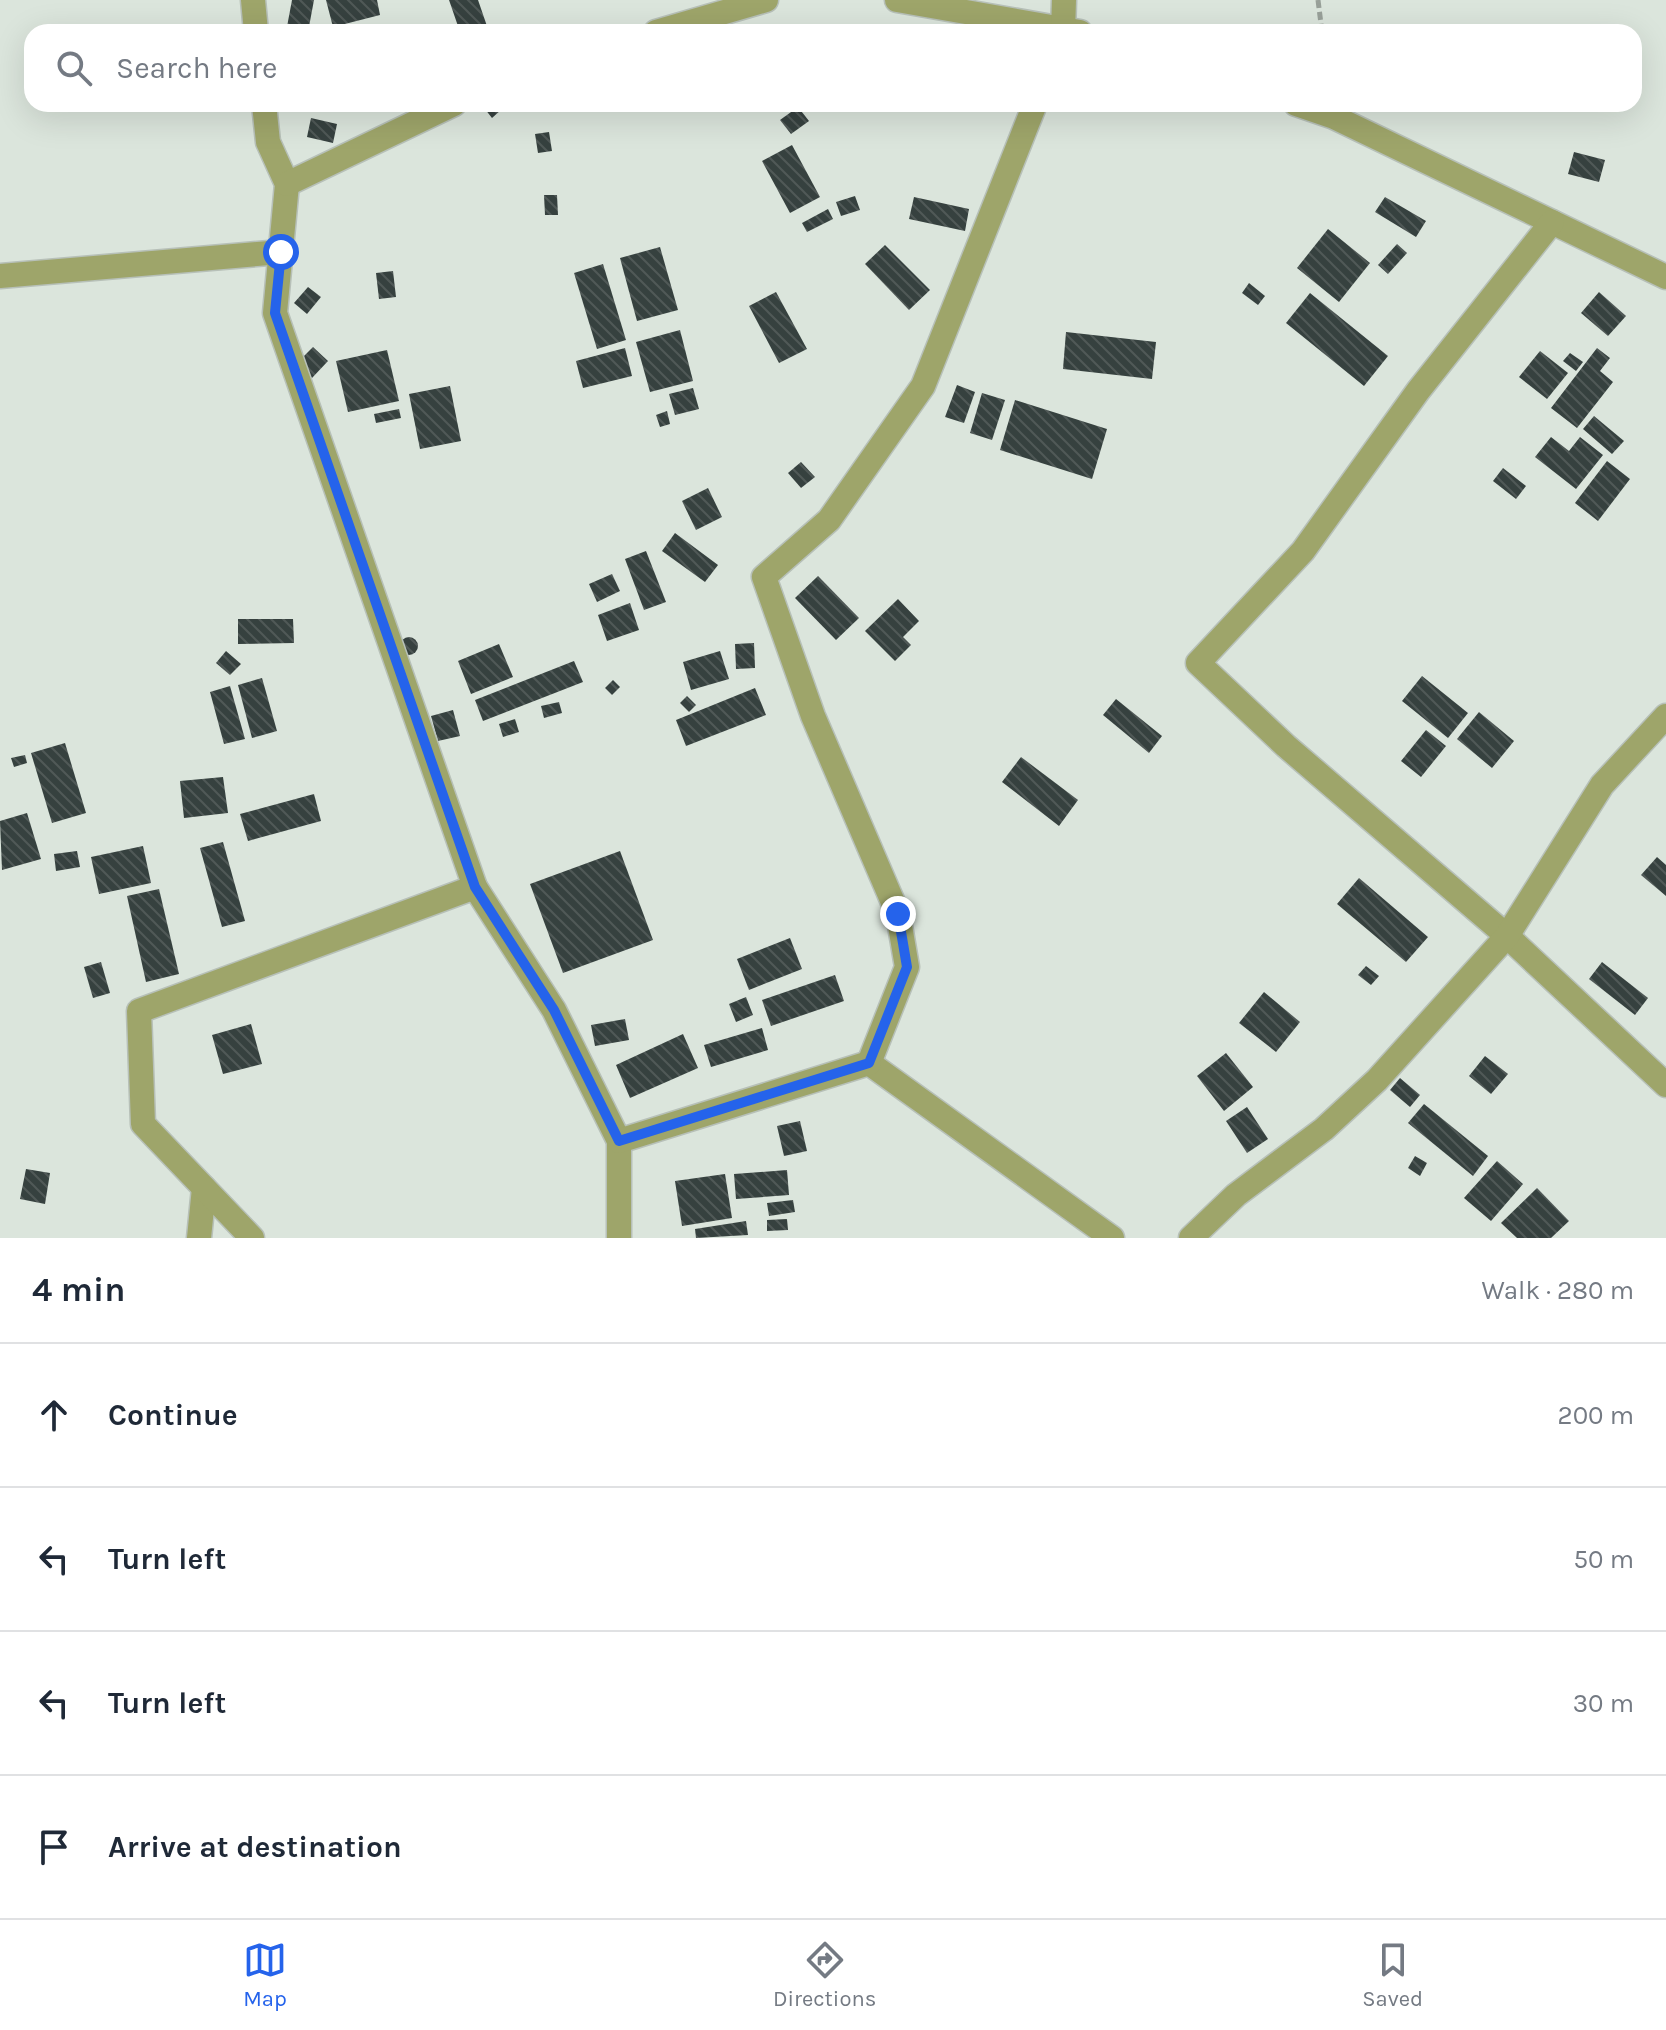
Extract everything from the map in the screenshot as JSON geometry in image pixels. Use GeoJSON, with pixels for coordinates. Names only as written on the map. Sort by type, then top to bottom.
{"type":"FeatureCollection","features":[{"type":"Feature","properties":{"kind":"street"},"geometry":{"type":"LineString","coordinates":[[253,0],[255,24]]}},
{"type":"Feature","properties":{"kind":"street"},"geometry":{"type":"LineString","coordinates":[[684,24],[766,0]]}},
{"type":"Feature","properties":{"kind":"street"},"geometry":{"type":"LineString","coordinates":[[897,0],[1029,24]]}},
{"type":"Feature","properties":{"kind":"street"},"geometry":{"type":"LineString","coordinates":[[1064,0],[1069,24]]}},
{"type":"Feature","properties":{"kind":"street"},"geometry":{"type":"LineString","coordinates":[[265,112],[268,142],[287,184],[275,313],[475,887],[554,1010],[619,1141],[619,1238]]}},
{"type":"Feature","properties":{"kind":"street"},"geometry":{"type":"LineString","coordinates":[[287,184],[437,112]]}},
{"type":"Feature","properties":{"kind":"street"},"geometry":{"type":"LineString","coordinates":[[869,1063],[907,967],[898,914],[813,716],[764,577],[829,520],[923,386],[1032,112]]}},
{"type":"Feature","properties":{"kind":"street"},"geometry":{"type":"LineString","coordinates":[[1319,112],[1666,277]]}},
{"type":"Feature","properties":{"kind":"street"},"geometry":{"type":"LineString","coordinates":[[1552,222],[1418,391],[1303,551],[1198,663],[1286,746],[1507,936],[1666,1085]]}},
{"type":"Feature","properties":{"kind":"street"},"geometry":{"type":"LineString","coordinates":[[0,276],[281,252]]}},
{"type":"Feature","properties":{"kind":"street"},"geometry":{"type":"LineString","coordinates":[[1191,1238],[1236,1195],[1324,1129],[1377,1080],[1507,936],[1602,785],[1666,716]]}},
{"type":"Feature","properties":{"kind":"street"},"geometry":{"type":"LineString","coordinates":[[252,1238],[143,1124],[139,1011],[475,887]]}},
{"type":"Feature","properties":{"kind":"street"},"geometry":{"type":"LineString","coordinates":[[619,1141],[869,1063]]}},
{"type":"Feature","properties":{"kind":"street"},"geometry":{"type":"LineString","coordinates":[[869,1063],[1112,1238]]}},
{"type":"Feature","properties":{"kind":"street"},"geometry":{"type":"LineString","coordinates":[[199,1238],[204,1188]]}},
{"type":"Feature","properties":{"kind":"path"},"geometry":{"type":"LineString","coordinates":[[1318,0],[1321,24]]}},
{"type":"Feature","properties":{"kind":"building"},"geometry":{"type":"Polygon","coordinates":[[[292,0],[314,0],[310,24],[288,24],[292,0]]]}},
{"type":"Feature","properties":{"kind":"building"},"geometry":{"type":"Polygon","coordinates":[[[326,0],[377,0],[380,15],[332,24],[326,0]]]}},
{"type":"Feature","properties":{"kind":"building"},"geometry":{"type":"Polygon","coordinates":[[[449,0],[478,0],[486,24],[457,24],[449,0]]]}},
{"type":"Feature","properties":{"kind":"building"},"geometry":{"type":"Polygon","coordinates":[[[791,112],[802,112],[809,121],[791,134],[780,120],[791,112]]]}},
{"type":"Feature","properties":{"kind":"building"},"geometry":{"type":"Polygon","coordinates":[[[311,118],[337,124],[333,143],[307,137],[311,118]]]}},
{"type":"Feature","properties":{"kind":"building"},"geometry":{"type":"Polygon","coordinates":[[[549,132],[552,151],[538,153],[535,134],[549,132]]]}},
{"type":"Feature","properties":{"kind":"building"},"geometry":{"type":"Polygon","coordinates":[[[792,145],[820,197],[790,213],[762,161],[792,145]]]}},
{"type":"Feature","properties":{"kind":"building"},"geometry":{"type":"Polygon","coordinates":[[[1574,152],[1605,160],[1599,182],[1568,174],[1574,152]]]}},
{"type":"Feature","properties":{"kind":"building"},"geometry":{"type":"Polygon","coordinates":[[[544,195],[557,195],[558,215],[545,215],[544,195]]]}},
{"type":"Feature","properties":{"kind":"building"},"geometry":{"type":"Polygon","coordinates":[[[855,196],[860,210],[841,216],[836,202],[855,196]]]}},
{"type":"Feature","properties":{"kind":"building"},"geometry":{"type":"Polygon","coordinates":[[[914,197],[969,209],[965,231],[909,219],[914,197]]]}},
{"type":"Feature","properties":{"kind":"building"},"geometry":{"type":"Polygon","coordinates":[[[1385,197],[1426,221],[1416,237],[1375,212],[1385,197]]]}},
{"type":"Feature","properties":{"kind":"building"},"geometry":{"type":"Polygon","coordinates":[[[828,209],[833,219],[807,232],[802,223],[828,209]]]}},
{"type":"Feature","properties":{"kind":"building"},"geometry":{"type":"Polygon","coordinates":[[[1328,229],[1370,263],[1339,302],[1297,268],[1328,229]]]}},
{"type":"Feature","properties":{"kind":"building"},"geometry":{"type":"Polygon","coordinates":[[[1397,244],[1407,253],[1388,274],[1378,265],[1397,244]]]}},
{"type":"Feature","properties":{"kind":"building"},"geometry":{"type":"Polygon","coordinates":[[[885,245],[930,290],[909,310],[865,264],[885,245]]]}},
{"type":"Feature","properties":{"kind":"building"},"geometry":{"type":"Polygon","coordinates":[[[660,247],[678,310],[637,321],[620,258],[660,247]]]}},
{"type":"Feature","properties":{"kind":"building"},"geometry":{"type":"Polygon","coordinates":[[[603,264],[626,340],[597,349],[574,273],[603,264]]]}},
{"type":"Feature","properties":{"kind":"building"},"geometry":{"type":"Polygon","coordinates":[[[393,271],[396,297],[379,299],[376,273],[393,271]]]}},
{"type":"Feature","properties":{"kind":"building"},"geometry":{"type":"Polygon","coordinates":[[[1249,283],[1265,296],[1258,305],[1242,293],[1249,283]]]}},
{"type":"Feature","properties":{"kind":"building"},"geometry":{"type":"Polygon","coordinates":[[[308,287],[321,297],[307,314],[294,303],[308,287]]]}},
{"type":"Feature","properties":{"kind":"building"},"geometry":{"type":"Polygon","coordinates":[[[776,292],[807,349],[779,363],[749,306],[776,292]]]}},
{"type":"Feature","properties":{"kind":"building"},"geometry":{"type":"Polygon","coordinates":[[[1599,292],[1626,316],[1608,336],[1581,313],[1599,292]]]}},
{"type":"Feature","properties":{"kind":"building"},"geometry":{"type":"Polygon","coordinates":[[[1310,293],[1388,356],[1364,386],[1286,323],[1310,293]]]}},
{"type":"Feature","properties":{"kind":"building"},"geometry":{"type":"Polygon","coordinates":[[[680,330],[693,381],[650,392],[636,342],[680,330]]]}},
{"type":"Feature","properties":{"kind":"building"},"geometry":{"type":"Polygon","coordinates":[[[1066,332],[1156,342],[1152,379],[1063,369],[1066,332]]]}},
{"type":"Feature","properties":{"kind":"building"},"geometry":{"type":"Polygon","coordinates":[[[313,347],[328,361],[312,378],[296,364],[313,347]]]}},
{"type":"Feature","properties":{"kind":"building"},"geometry":{"type":"Polygon","coordinates":[[[625,348],[632,376],[583,388],[576,361],[625,348]]]}},
{"type":"Feature","properties":{"kind":"building"},"geometry":{"type":"Polygon","coordinates":[[[1597,348],[1610,358],[1600,371],[1613,382],[1577,428],[1551,408],[1597,348]]]}},
{"type":"Feature","properties":{"kind":"building"},"geometry":{"type":"Polygon","coordinates":[[[387,350],[399,401],[348,412],[336,361],[387,350]]]}},
{"type":"Feature","properties":{"kind":"building"},"geometry":{"type":"Polygon","coordinates":[[[1540,351],[1568,373],[1547,399],[1519,377],[1540,351]]]}},
{"type":"Feature","properties":{"kind":"building"},"geometry":{"type":"Polygon","coordinates":[[[1570,353],[1583,362],[1576,371],[1563,361],[1570,353]]]}},
{"type":"Feature","properties":{"kind":"building"},"geometry":{"type":"Polygon","coordinates":[[[957,385],[975,392],[964,423],[945,417],[957,385]]]}},
{"type":"Feature","properties":{"kind":"building"},"geometry":{"type":"Polygon","coordinates":[[[450,386],[461,441],[420,449],[409,394],[450,386]]]}},
{"type":"Feature","properties":{"kind":"building"},"geometry":{"type":"Polygon","coordinates":[[[693,388],[699,409],[675,415],[669,394],[693,388]]]}},
{"type":"Feature","properties":{"kind":"building"},"geometry":{"type":"Polygon","coordinates":[[[982,393],[1005,400],[992,440],[970,433],[982,393]]]}},
{"type":"Feature","properties":{"kind":"building"},"geometry":{"type":"Polygon","coordinates":[[[1015,400],[1107,429],[1092,479],[1000,450],[1015,400]]]}},
{"type":"Feature","properties":{"kind":"building"},"geometry":{"type":"Polygon","coordinates":[[[399,409],[401,418],[376,423],[374,414],[399,409]]]}},
{"type":"Feature","properties":{"kind":"building"},"geometry":{"type":"Polygon","coordinates":[[[667,411],[670,424],[660,427],[656,415],[667,411]]]}},
{"type":"Feature","properties":{"kind":"building"},"geometry":{"type":"Polygon","coordinates":[[[1594,416],[1624,441],[1612,454],[1583,429],[1594,416]]]}},
{"type":"Feature","properties":{"kind":"building"},"geometry":{"type":"Polygon","coordinates":[[[1551,437],[1569,451],[1580,437],[1603,455],[1576,489],[1535,457],[1551,437]]]}},
{"type":"Feature","properties":{"kind":"building"},"geometry":{"type":"Polygon","coordinates":[[[1607,461],[1630,479],[1598,521],[1575,503],[1607,461]]]}},
{"type":"Feature","properties":{"kind":"building"},"geometry":{"type":"Polygon","coordinates":[[[801,462],[815,477],[801,488],[788,473],[801,462]]]}},
{"type":"Feature","properties":{"kind":"building"},"geometry":{"type":"Polygon","coordinates":[[[1503,468],[1526,486],[1516,499],[1493,481],[1503,468]]]}},
{"type":"Feature","properties":{"kind":"building"},"geometry":{"type":"Polygon","coordinates":[[[708,488],[722,517],[696,530],[682,501],[708,488]]]}},
{"type":"Feature","properties":{"kind":"building"},"geometry":{"type":"Polygon","coordinates":[[[675,533],[718,565],[705,582],[662,551],[675,533]]]}},
{"type":"Feature","properties":{"kind":"building"},"geometry":{"type":"Polygon","coordinates":[[[646,551],[666,602],[644,610],[625,559],[646,551]]]}},
{"type":"Feature","properties":{"kind":"building"},"geometry":{"type":"Polygon","coordinates":[[[612,574],[620,591],[597,602],[589,584],[612,574]]]}},
{"type":"Feature","properties":{"kind":"building"},"geometry":{"type":"Polygon","coordinates":[[[818,576],[859,618],[836,640],[795,598],[818,576]]]}},
{"type":"Feature","properties":{"kind":"building"},"geometry":{"type":"Polygon","coordinates":[[[898,599],[919,621],[903,637],[911,645],[895,661],[865,631],[898,599]]]}},
{"type":"Feature","properties":{"kind":"building"},"geometry":{"type":"Polygon","coordinates":[[[630,603],[639,630],[607,641],[598,615],[630,603]]]}},
{"type":"Feature","properties":{"kind":"building"},"geometry":{"type":"Polygon","coordinates":[[[238,619],[293,619],[294,643],[238,644],[238,619]]]}},
{"type":"Feature","properties":{"kind":"building"},"geometry":{"type":"Polygon","coordinates":[[[409,637],[418,646],[409,655],[400,646],[409,637]]]}},
{"type":"Feature","properties":{"kind":"building"},"geometry":{"type":"Polygon","coordinates":[[[754,643],[755,668],[736,669],[735,644],[754,643]]]}},
{"type":"Feature","properties":{"kind":"building"},"geometry":{"type":"Polygon","coordinates":[[[499,644],[513,677],[471,694],[458,661],[499,644]]]}},
{"type":"Feature","properties":{"kind":"building"},"geometry":{"type":"Polygon","coordinates":[[[226,651],[241,664],[230,675],[216,663],[226,651]]]}},
{"type":"Feature","properties":{"kind":"building"},"geometry":{"type":"Polygon","coordinates":[[[720,651],[729,679],[691,690],[683,662],[720,651]]]}},
{"type":"Feature","properties":{"kind":"building"},"geometry":{"type":"Polygon","coordinates":[[[574,661],[583,682],[483,721],[475,700],[574,661]]]}},
{"type":"Feature","properties":{"kind":"building"},"geometry":{"type":"Polygon","coordinates":[[[1422,676],[1468,713],[1448,738],[1402,701],[1422,676]]]}},
{"type":"Feature","properties":{"kind":"building"},"geometry":{"type":"Polygon","coordinates":[[[262,678],[277,731],[252,738],[238,685],[262,678]]]}},
{"type":"Feature","properties":{"kind":"building"},"geometry":{"type":"Polygon","coordinates":[[[613,680],[620,687],[612,695],[605,688],[613,680]]]}},
{"type":"Feature","properties":{"kind":"building"},"geometry":{"type":"Polygon","coordinates":[[[230,686],[245,739],[224,744],[210,692],[230,686]]]}},
{"type":"Feature","properties":{"kind":"building"},"geometry":{"type":"Polygon","coordinates":[[[755,688],[766,715],[686,746],[676,720],[755,688]]]}},
{"type":"Feature","properties":{"kind":"building"},"geometry":{"type":"Polygon","coordinates":[[[687,696],[696,705],[689,712],[680,703],[687,696]]]}},
{"type":"Feature","properties":{"kind":"building"},"geometry":{"type":"Polygon","coordinates":[[[1116,699],[1162,736],[1149,753],[1103,715],[1116,699]]]}},
{"type":"Feature","properties":{"kind":"building"},"geometry":{"type":"Polygon","coordinates":[[[559,702],[562,713],[544,718],[541,706],[559,702]]]}},
{"type":"Feature","properties":{"kind":"building"},"geometry":{"type":"Polygon","coordinates":[[[453,710],[460,736],[438,741],[431,716],[453,710]]]}},
{"type":"Feature","properties":{"kind":"building"},"geometry":{"type":"Polygon","coordinates":[[[1479,712],[1514,741],[1492,768],[1457,739],[1479,712]]]}},
{"type":"Feature","properties":{"kind":"building"},"geometry":{"type":"Polygon","coordinates":[[[515,719],[519,732],[503,737],[499,724],[515,719]]]}},
{"type":"Feature","properties":{"kind":"building"},"geometry":{"type":"Polygon","coordinates":[[[1426,730],[1446,746],[1421,777],[1401,761],[1426,730]]]}},
{"type":"Feature","properties":{"kind":"building"},"geometry":{"type":"Polygon","coordinates":[[[65,743],[86,813],[52,823],[31,753],[65,743]]]}},
{"type":"Feature","properties":{"kind":"building"},"geometry":{"type":"Polygon","coordinates":[[[25,755],[27,763],[14,767],[11,758],[25,755]]]}},
{"type":"Feature","properties":{"kind":"building"},"geometry":{"type":"Polygon","coordinates":[[[1021,757],[1078,800],[1059,826],[1002,782],[1021,757]]]}},
{"type":"Feature","properties":{"kind":"building"},"geometry":{"type":"Polygon","coordinates":[[[223,777],[228,813],[184,818],[180,781],[223,777]]]}},
{"type":"Feature","properties":{"kind":"building"},"geometry":{"type":"Polygon","coordinates":[[[314,794],[321,821],[248,841],[240,814],[314,794]]]}},
{"type":"Feature","properties":{"kind":"building"},"geometry":{"type":"Polygon","coordinates":[[[27,813],[41,859],[2,870],[0,821],[27,813]]]}},
{"type":"Feature","properties":{"kind":"building"},"geometry":{"type":"Polygon","coordinates":[[[223,842],[245,921],[222,927],[200,848],[223,842]]]}},
{"type":"Feature","properties":{"kind":"building"},"geometry":{"type":"Polygon","coordinates":[[[143,846],[151,883],[99,894],[91,857],[143,846]]]}},
{"type":"Feature","properties":{"kind":"building"},"geometry":{"type":"Polygon","coordinates":[[[77,851],[80,867],[56,871],[54,854],[77,851]]]}},
{"type":"Feature","properties":{"kind":"building"},"geometry":{"type":"Polygon","coordinates":[[[620,851],[653,940],[563,973],[530,884],[620,851]]]}},
{"type":"Feature","properties":{"kind":"building"},"geometry":{"type":"Polygon","coordinates":[[[1657,857],[1666,865],[1666,896],[1641,875],[1657,857]]]}},
{"type":"Feature","properties":{"kind":"building"},"geometry":{"type":"Polygon","coordinates":[[[1359,878],[1428,937],[1406,962],[1337,904],[1359,878]]]}},
{"type":"Feature","properties":{"kind":"building"},"geometry":{"type":"Polygon","coordinates":[[[159,889],[179,974],[146,982],[127,896],[159,889]]]}},
{"type":"Feature","properties":{"kind":"building"},"geometry":{"type":"Polygon","coordinates":[[[790,938],[802,969],[749,990],[737,959],[790,938]]]}},
{"type":"Feature","properties":{"kind":"building"},"geometry":{"type":"Polygon","coordinates":[[[101,962],[110,993],[93,998],[84,967],[101,962]]]}},
{"type":"Feature","properties":{"kind":"building"},"geometry":{"type":"Polygon","coordinates":[[[1602,962],[1648,998],[1635,1015],[1589,979],[1602,962]]]}},
{"type":"Feature","properties":{"kind":"building"},"geometry":{"type":"Polygon","coordinates":[[[1366,966],[1379,976],[1371,985],[1358,975],[1366,966]]]}},
{"type":"Feature","properties":{"kind":"building"},"geometry":{"type":"Polygon","coordinates":[[[835,975],[844,1001],[771,1026],[762,1000],[835,975]]]}},
{"type":"Feature","properties":{"kind":"building"},"geometry":{"type":"Polygon","coordinates":[[[1264,992],[1300,1022],[1276,1052],[1239,1023],[1264,992]]]}},
{"type":"Feature","properties":{"kind":"building"},"geometry":{"type":"Polygon","coordinates":[[[746,997],[753,1015],[736,1022],[729,1004],[746,997]]]}},
{"type":"Feature","properties":{"kind":"building"},"geometry":{"type":"Polygon","coordinates":[[[625,1019],[629,1040],[595,1046],[591,1025],[625,1019]]]}},
{"type":"Feature","properties":{"kind":"building"},"geometry":{"type":"Polygon","coordinates":[[[251,1024],[262,1064],[223,1074],[212,1035],[251,1024]]]}},
{"type":"Feature","properties":{"kind":"building"},"geometry":{"type":"Polygon","coordinates":[[[762,1028],[768,1050],[711,1067],[704,1045],[762,1028]]]}},
{"type":"Feature","properties":{"kind":"building"},"geometry":{"type":"Polygon","coordinates":[[[683,1034],[698,1068],[630,1098],[616,1065],[683,1034]]]}},
{"type":"Feature","properties":{"kind":"building"},"geometry":{"type":"Polygon","coordinates":[[[1226,1053],[1253,1087],[1224,1111],[1197,1076],[1226,1053]]]}},
{"type":"Feature","properties":{"kind":"building"},"geometry":{"type":"Polygon","coordinates":[[[1485,1056],[1508,1074],[1491,1094],[1469,1076],[1485,1056]]]}},
{"type":"Feature","properties":{"kind":"building"},"geometry":{"type":"Polygon","coordinates":[[[1400,1078],[1420,1095],[1410,1107],[1390,1090],[1400,1078]]]}},
{"type":"Feature","properties":{"kind":"building"},"geometry":{"type":"Polygon","coordinates":[[[1424,1104],[1488,1156],[1473,1176],[1408,1123],[1424,1104]]]}},
{"type":"Feature","properties":{"kind":"building"},"geometry":{"type":"Polygon","coordinates":[[[1247,1107],[1268,1139],[1247,1153],[1226,1121],[1247,1107]]]}},
{"type":"Feature","properties":{"kind":"building"},"geometry":{"type":"Polygon","coordinates":[[[800,1121],[807,1151],[784,1156],[777,1126],[800,1121]]]}},
{"type":"Feature","properties":{"kind":"building"},"geometry":{"type":"Polygon","coordinates":[[[1415,1156],[1427,1163],[1420,1176],[1408,1168],[1415,1156]]]}},
{"type":"Feature","properties":{"kind":"building"},"geometry":{"type":"Polygon","coordinates":[[[1497,1161],[1523,1184],[1491,1221],[1464,1198],[1497,1161]]]}},
{"type":"Feature","properties":{"kind":"building"},"geometry":{"type":"Polygon","coordinates":[[[26,1169],[50,1173],[45,1204],[20,1199],[26,1169]]]}},
{"type":"Feature","properties":{"kind":"building"},"geometry":{"type":"Polygon","coordinates":[[[787,1170],[789,1195],[736,1199],[734,1174],[787,1170]]]}},
{"type":"Feature","properties":{"kind":"building"},"geometry":{"type":"Polygon","coordinates":[[[725,1174],[732,1218],[682,1226],[675,1181],[725,1174]]]}},
{"type":"Feature","properties":{"kind":"building"},"geometry":{"type":"Polygon","coordinates":[[[1537,1188],[1569,1221],[1551,1238],[1517,1238],[1501,1223],[1537,1188]]]}},
{"type":"Feature","properties":{"kind":"building"},"geometry":{"type":"Polygon","coordinates":[[[793,1200],[795,1212],[769,1216],[767,1203],[793,1200]]]}},
{"type":"Feature","properties":{"kind":"building"},"geometry":{"type":"Polygon","coordinates":[[[787,1219],[788,1230],[767,1231],[767,1220],[787,1219]]]}},
{"type":"Feature","properties":{"kind":"building"},"geometry":{"type":"Polygon","coordinates":[[[746,1221],[748,1235],[696,1238],[695,1229],[746,1221]]]}},
{"type":"Feature","properties":{"kind":"route"},"geometry":{"type":"LineString","coordinates":[[281,252],[275,313],[475,887],[554,1010],[619,1141],[869,1063],[907,967],[898,914]]}}]}
